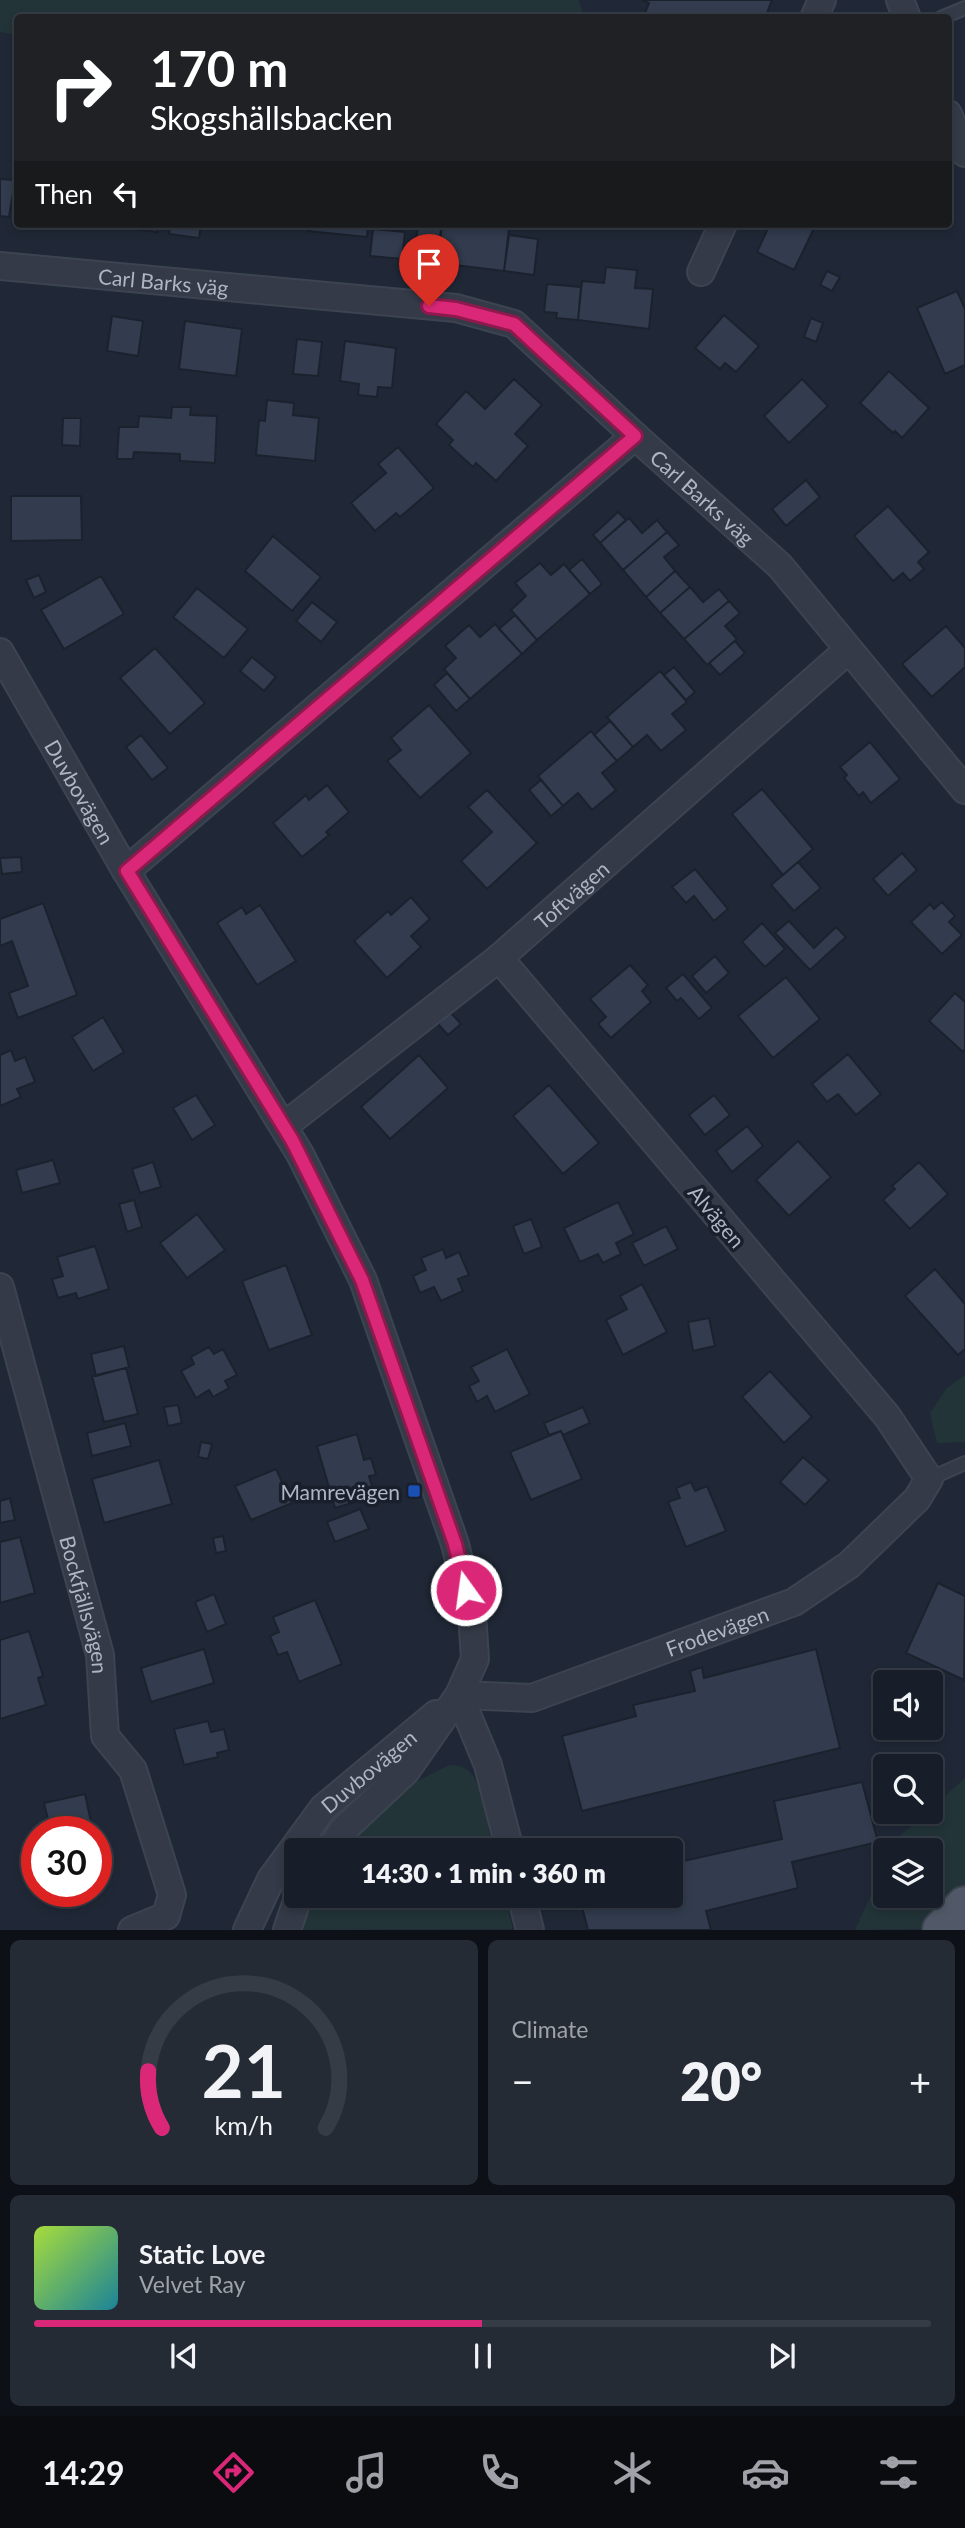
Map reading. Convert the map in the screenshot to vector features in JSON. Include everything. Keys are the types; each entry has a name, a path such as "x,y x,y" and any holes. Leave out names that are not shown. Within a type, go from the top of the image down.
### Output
{"main road":[{"path":"942,1930 965,1906"}],"street":[{"path":"952,123 965,153"},
{"path":"701,272 721,228"},
{"name":"Carl Barks väg","path":"0,266 456,309 514,324 780,566 965,790"},
{"path":"127,871 635,436"},
{"name":"Toftvägen","path":"284,1126 499,958 848,650"},
{"name":"Duvbovägen","path":"0,652 127,871 284,1126 362,1280 455,1544 472,1613 475,1659 459,1695 406,1771 338,1838"},
{"name":"Alvägen","path":"499,958 887,1416 929,1479"},
{"name":"Bockfjällsvägen","path":"0,1287 100,1655 105,1736 133,1770 172,1895 166,1916 132,1930"},
{"name":"Frodevägen","path":"459,1695 532,1698 794,1602 849,1565 917,1499 929,1479"},
{"path":"459,1695 488,1765 507,1838"},
{"name":"Duvbovägen","path":"247,1930 271,1880 323,1808 388,1751 459,1695"},
{"path":"287,1930 295,1908"},
{"path":"524,1908 530,1930"}],"lane":[{"path":"929,1479 965,1463"}],"shaded area":[{"path":"0,0 578,0 584,14 14,14 14,34 0,32"},
{"path":"965,1375 965,1442 937,1443 930,1413 947,1388"},
{"path":"449,1765 464,1768 478,1785 491,1838 353,1838 394,1793"},
{"path":"965,1778 965,1885 943,1907 943,1838 899,1838 914,1824 943,1824 943,1797"},
{"path":"873,1891 873,1908 942,1908 921,1929 855,1930"},
{"path":"308,1908 507,1908 513,1929 299,1930"}],"building":[{"path":"642,0 772,0 767,14 645,14 649,3"},
{"path":"0,179 14,180 9,217 0,216"},
{"path":"129,228 158,228 157,232"},
{"path":"170,228 200,228 199,238 169,234"},
{"path":"308,228 368,228 367,237 308,231"},
{"path":"418,228 441,228 438,263 414,260"},
{"path":"442,228 509,229 504,271 438,263"},
{"path":"768,228 814,228 794,270 757,252"},
{"path":"373,229 405,232 402,259 370,256"},
{"path":"509,235 538,239 534,275 504,271"},
{"path":"606,267 637,270 635,288 653,289 649,329 578,320 582,281 604,283"},
{"path":"827,271 840,277 832,291 820,285"},
{"path":"547,284 581,287 578,320 556,318 557,313 544,312"},
{"path":"957,291 965,309 965,365 945,374 917,308"},
{"path":"724,315 759,346 736,372 725,363 720,369 695,348"},
{"path":"112,316 143,321 138,356 107,351"},
{"path":"811,318 823,323 816,342 804,337"},
{"path":"185,321 242,329 236,376 179,369"},
{"path":"297,339 322,342 318,376 293,374"},
{"path":"345,341 396,348 392,388 378,387 377,397 358,395 359,384 340,381"},
{"path":"889,371 929,408 902,438 860,403"},
{"path":"514,379 542,405 515,434 528,446 496,481 476,463 473,467 449,445 453,440 436,424 466,391 485,409"},
{"path":"802,379 828,406 789,443 764,416"},
{"path":"267,400 294,403 293,415 319,418 315,461 256,455 259,420 265,421"},
{"path":"172,407 191,407 190,415 217,416 215,463 180,461 180,454 134,452 133,459 117,459 119,427 138,427 139,416 171,418"},
{"path":"63,418 81,418 80,446 62,445"},
{"path":"398,447 434,488 400,517 396,513 375,531 351,503 386,473 378,464"},
{"path":"806,480 820,497 786,526 772,509"},
{"path":"11,496 81,496 82,540 11,541"},
{"path":"888,506 929,552 918,562 924,569 910,581 903,573 893,581 854,536"},
{"path":"618,512 626,520 600,543 593,535"},
{"path":"629,518 642,533 657,520 667,532 623,570 600,543"},
{"path":"667,532 679,545 664,557 675,571 646,597 623,570"},
{"path":"273,536 321,577 292,611 245,571"},
{"path":"582,559 602,584 590,594 569,570"},
{"path":"540,563 551,575 564,564 590,594 537,640 511,610 526,596 515,583"},
{"path":"675,571 690,587 660,613 646,597"},
{"path":"39,575 46,592 34,598 26,580"},
{"path":"101,576 124,614 64,649 41,610"},
{"path":"690,587 703,602 719,589 729,601 684,639 660,613"},
{"path":"197,588 248,629 224,658 173,617"},
{"path":"729,601 740,613 725,626 737,639 707,665 684,639"},
{"path":"312,602 337,622 321,642 296,621"},
{"path":"515,615 537,640 522,654 499,629"},
{"path":"495,624 522,654 470,699 444,669 456,658 445,646 469,625 480,637"},
{"path":"946,626 965,648 965,667 932,697 902,664"},
{"path":"735,641 745,653 720,675 709,663"},
{"path":"155,648 205,703 170,734 120,678"},
{"path":"252,657 276,677 264,691 240,671"},
{"path":"674,667 695,692 686,700 664,675"},
{"path":"660,671 687,702 672,714 686,730 661,751 647,735 633,747 607,717"},
{"path":"447,673 470,699 456,711 434,685"},
{"path":"429,705 471,753 420,798 387,761 401,750 391,738"},
{"path":"610,721 633,747 617,761 594,735"},
{"path":"591,731 617,761 602,773 616,790 592,810 578,793 563,806 538,776"},
{"path":"141,735 168,768 152,780 126,747"},
{"path":"870,742 900,779 871,803 863,792 859,796 844,778 847,775 840,767"},
{"path":"541,780 563,806 551,816 529,790"},
{"path":"327,785 349,812 326,832 329,835 302,857 273,823 306,795 309,800"},
{"path":"762,789 813,849 783,875 732,814"},
{"path":"487,790 537,843 487,889 461,861 492,832 468,807"},
{"path":"902,853 917,870 888,896 873,879"},
{"path":"21,857 22,872 2,874 0,858"},
{"path":"798,862 821,888 794,911 771,885"},
{"path":"695,869 728,909 714,921 694,896 686,903 672,887"},
{"path":"411,897 430,919 411,936 421,947 387,978 354,941 388,911 391,915"},
{"path":"942,902 955,916 949,922 962,935 942,954 911,922 930,904 934,909"},
{"path":"43,903 77,995 18,1018 9,993 28,986 12,941 0,946 0,919"},
{"path":"260,905 296,961 257,985 217,923 242,907 246,914"},
{"path":"789,921 814,948 836,927 846,937 810,970 775,933"},
{"path":"762,923 785,949 765,967 742,942"},
{"path":"715,956 729,973 706,993 692,976"},
{"path":"630,965 648,985 642,991 651,1002 611,1038 598,1024 606,1017 590,999"},
{"path":"683,974 712,1008 699,1019 681,998 677,1001 666,988"},
{"path":"786,977 820,1019 773,1058 738,1016"},
{"path":"955,993 965,1002 963,1052 929,1021"},
{"path":"450,1012 461,1024 448,1035 438,1024"},
{"path":"103,1017 124,1052 93,1071 72,1037"},
{"path":"11,1050 15,1061 25,1057 35,1082 17,1089 21,1097 0,1106 0,1055"},
{"path":"848,1054 881,1094 856,1115 838,1094 827,1102 812,1084"},
{"path":"419,1055 448,1088 390,1139 361,1107"},
{"path":"549,1085 599,1143 563,1174 513,1116"},
{"path":"196,1095 215,1125 192,1140 173,1108"},
{"path":"714,1095 730,1115 705,1135 689,1115"},
{"path":"747,1126 763,1146 732,1172 716,1151"},
{"path":"798,1141 831,1177 789,1216 756,1180"},
{"path":"53,1160 60,1183 22,1193 16,1170"},
{"path":"153,1162 161,1187 140,1193 132,1169"},
{"path":"919,1162 948,1194 910,1229 883,1200 895,1189 892,1186"},
{"path":"134,1200 142,1227 127,1232 119,1204"},
{"path":"618,1202 634,1234 616,1243 621,1254 603,1263 598,1254 580,1262 564,1228"},
{"path":"197,1214 225,1250 187,1278 160,1243"},
{"path":"531,1219 542,1247 524,1254 513,1226"},
{"path":"666,1226 678,1249 644,1266 632,1243"},
{"path":"95,1246 109,1289 78,1299 76,1293 58,1298 52,1279 63,1276 57,1257"},
{"path":"443,1249 446,1258 459,1252 469,1275 458,1279 463,1291 441,1301 434,1287 420,1293 413,1276 426,1270 421,1258"},
{"path":"286,1265 312,1335 269,1350 242,1281"},
{"path":"935,1269 965,1304 965,1349 958,1355 905,1296"},
{"path":"642,1284 667,1332 623,1355 606,1320 627,1309 620,1296"},
{"path":"709,1318 715,1346 693,1351 688,1322"},
{"path":"124,1346 129,1367 96,1376 91,1354"},
{"path":"209,1347 214,1354 223,1349 237,1375 225,1381 229,1388 213,1397 209,1390 196,1398 181,1371 194,1364 191,1357"},
{"path":"507,1349 530,1394 495,1412 487,1396 477,1402 469,1386 479,1381 471,1367"},
{"path":"126,1368 138,1414 104,1422 92,1376"},
{"path":"770,1371 812,1417 784,1443 742,1397"},
{"path":"178,1405 182,1423 168,1426 164,1407"},
{"path":"583,1407 590,1423 563,1435 561,1431 549,1435 544,1423"},
{"path":"125,1423 131,1446 92,1456 87,1433"},
{"path":"561,1431 582,1479 531,1500 510,1452"},
{"path":"357,1434 364,1460 371,1458 376,1475 369,1476 375,1496 335,1508 317,1446"},
{"path":"201,1442 212,1444 208,1459 198,1457"},
{"path":"803,1457 829,1480 805,1505 780,1482"},
{"path":"159,1460 172,1504 104,1523 92,1479"},
{"path":"276,1469 292,1503 251,1520 235,1486"},
{"path":"691,1482 695,1491 707,1486 726,1531 686,1547 668,1502 680,1498 676,1488"},
{"path":"10,1498 15,1520 0,1523 0,1501"},
{"path":"360,1509 369,1529 335,1542 327,1522"},
{"path":"223,1536 226,1551 216,1553 213,1538"},
{"path":"20,1537 35,1593 0,1603 0,1542"},
{"path":"938,1583 965,1596 964,1680 906,1653"},
{"path":"214,1594 226,1624 207,1632 195,1602"},
{"path":"315,1600 342,1664 299,1682 287,1652 278,1655 270,1636 279,1632 273,1617"},
{"path":"29,1631 43,1676 38,1678 46,1705 0,1719 0,1640"},
{"path":"204,1649 214,1683 151,1702 141,1668"},
{"path":"816,1649 840,1748 582,1811 562,1736 636,1716 633,1705 695,1691 690,1671 702,1667 704,1678"},
{"path":"208,1721 211,1732 224,1729 229,1750 217,1753 218,1757 184,1765 174,1729"},
{"path":"862,1782 877,1838 873,1838 873,1843 792,1862 798,1888 706,1911 711,1930 588,1930 582,1908 683,1908 683,1861 782,1839 774,1801"},
{"path":"85,1794 90,1816 47,1816 44,1803"}],"place":[{"name":"Mamrevägen","path":"414,1491"}],"route":[{"path":"429,306 456,309 514,324 635,436 127,871 292,1140 362,1280 455,1544 466,1590"}]}
